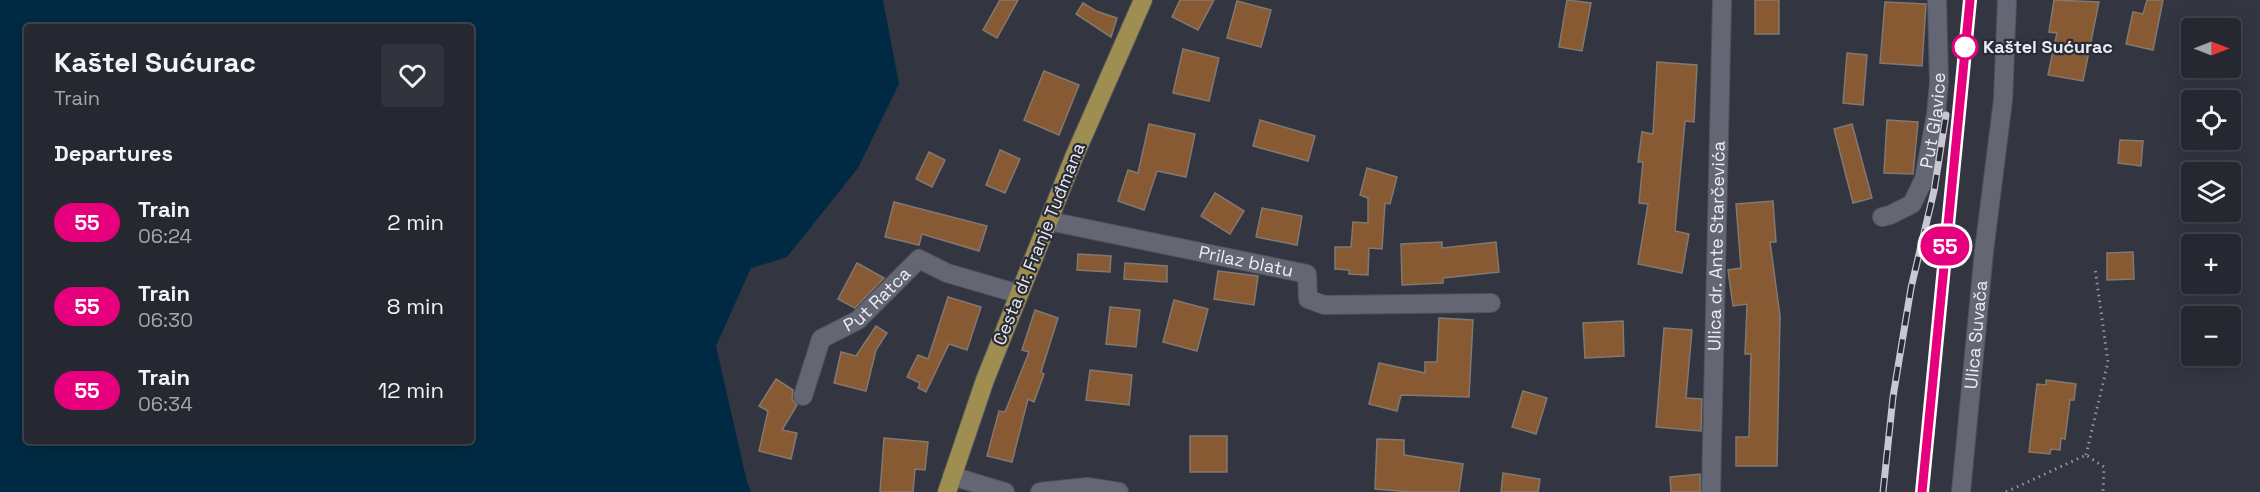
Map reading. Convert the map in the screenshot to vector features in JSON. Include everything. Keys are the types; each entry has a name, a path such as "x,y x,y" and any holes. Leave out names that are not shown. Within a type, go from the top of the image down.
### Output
{"main road":[{"name":"Cesta dr. Franje Tuđmana","path":"950,484 985,380 1019,294 1074,157 1143,0"}],"street":[{"name":"Ulica dr. Ante Starčevića","path":"1710,492 1722,0"},
{"name":"Put Glavice","path":"1882,217 1912,204 1924,179 1936,116 1939,82 1937,0"},
{"name":"Ulica Suvača","path":"1961,492 1984,251 2003,100 2007,0"},
{"name":"Prilaz blatu","path":"1049,221 1307,274 1308,299 1324,305 1491,303"},
{"name":"Put Ratca","path":"803,396 822,339 858,320 919,259 946,273 1019,294"},
{"path":"950,484 1005,492"},
{"path":"1040,492 1087,487 1119,492"}],"path":[{"path":"2086,455 2108,362 2095,268"},
{"path":"2006,492 2086,455"},
{"path":"2086,455 2104,467 2103,492"}],"water":[{"path":"0,0 883,0 899,84 858,168 787,257 751,268 716,346 751,492 0,492"}],"building":[{"path":"1000,0 1018,0 997,38 983,30"},
{"path":"1180,0 1214,0 1198,30 1172,17"},
{"path":"1567,0 1591,3 1582,51 1559,47"},
{"path":"1755,0 1779,0 1779,34 1755,34"},
{"path":"2054,0 2099,2 2083,81 2048,75 2057,33 2049,32"},
{"path":"2147,0 2163,0 2153,50 2126,44 2133,12 2143,14"},
{"path":"1237,1 1271,10 1261,47 1227,38"},
{"path":"1885,2 1926,4 1922,66 1880,63"},
{"path":"1083,3 1096,11 1117,18 1111,37 1076,14"},
{"path":"1183,49 1219,58 1209,101 1173,93"},
{"path":"1847,53 1867,55 1863,105 1843,103"},
{"path":"1657,62 1697,65 1694,122 1685,121 1675,231 1689,234 1682,273 1638,264 1648,204 1639,203 1643,162 1638,162 1642,132 1653,134"},
{"path":"1044,71 1079,85 1059,135 1024,120"},
{"path":"1260,120 1315,136 1308,161 1253,146"},
{"path":"1887,120 1918,122 1913,174 1884,173"},
{"path":"1149,124 1195,134 1186,177 1157,171 1144,210 1118,201 1128,170 1138,173"},
{"path":"1852,124 1872,198 1853,203 1834,129"},
{"path":"2120,140 2143,141 2141,166 2118,163"},
{"path":"1000,150 1020,159 1005,193 986,185"},
{"path":"929,152 945,160 932,187 916,179"},
{"path":"1367,168 1397,177 1390,204 1385,203 1382,249 1369,248 1368,275 1349,274 1349,270 1335,269 1335,247 1351,247 1353,222 1368,223 1368,198 1360,195"},
{"path":"1215,193 1244,211 1230,234 1201,216"},
{"path":"1773,201 1776,242 1770,242 1780,316 1777,466 1736,466 1736,437 1749,437 1751,354 1745,354 1747,304 1733,306 1728,270 1741,268 1736,204"},
{"path":"894,202 987,226 979,251 922,234 919,245 885,237"},
{"path":"1262,208 1302,216 1297,245 1256,237"},
{"path":"1442,242 1442,248 1496,242 1499,272 1443,278 1443,283 1402,285 1401,244"},
{"path":"2133,252 2134,279 2107,280 2107,253"},
{"path":"1078,254 1111,256 1110,272 1077,270"},
{"path":"857,263 884,278 855,308 838,299"},
{"path":"1125,263 1167,266 1167,282 1124,279"},
{"path":"1218,271 1258,276 1254,305 1214,299"},
{"path":"948,297 981,307 967,350 949,344 926,392 918,388 920,383 907,377 918,355 928,359"},
{"path":"1174,300 1208,309 1197,351 1163,342"},
{"path":"1110,307 1140,310 1136,347 1106,344"},
{"path":"1035,310 1058,318 1041,372 1044,374 1034,402 1028,399 1012,462 987,456 999,411 1005,412 1029,352 1022,350"},
{"path":"1439,318 1473,320 1469,397 1401,395 1397,411 1369,404 1379,363 1425,373 1425,362 1437,362"},
{"path":"1623,321 1624,356 1585,358 1583,323"},
{"path":"876,326 887,333 876,350 866,391 834,383 841,352 856,356"},
{"path":"1664,328 1692,330 1686,398 1702,399 1701,431 1656,427"},
{"path":"1090,370 1132,375 1129,405 1086,400"},
{"path":"776,379 793,390 792,399 797,405 782,430 797,433 791,459 759,451 768,411 759,406"},
{"path":"2046,380 2076,384 2074,400 2070,400 2065,439 2061,438 2060,450 2051,449 2050,454 2029,452 2037,384 2046,385"},
{"path":"1523,391 1547,398 1536,434 1512,427"},
{"path":"1190,436 1227,436 1227,472 1190,472"},
{"path":"884,438 928,442 925,470 915,469 913,492 880,492"},
{"path":"1377,439 1404,440 1404,455 1463,464 1459,492 1375,489"},
{"path":"1503,473 1540,479 1538,492 1501,492"},
{"path":"1700,474 1700,492 1671,492 1670,477"}],"railway":[{"path":"1922,492 1970,0"},
{"path":"1883,492 1893,397 1911,288 1934,191 1946,115"}],"train":[{"name":"55","path":"1922,492 1970,0"}],"place":[{"name":"Kaštel Sućurac","path":"1965,47"}]}
